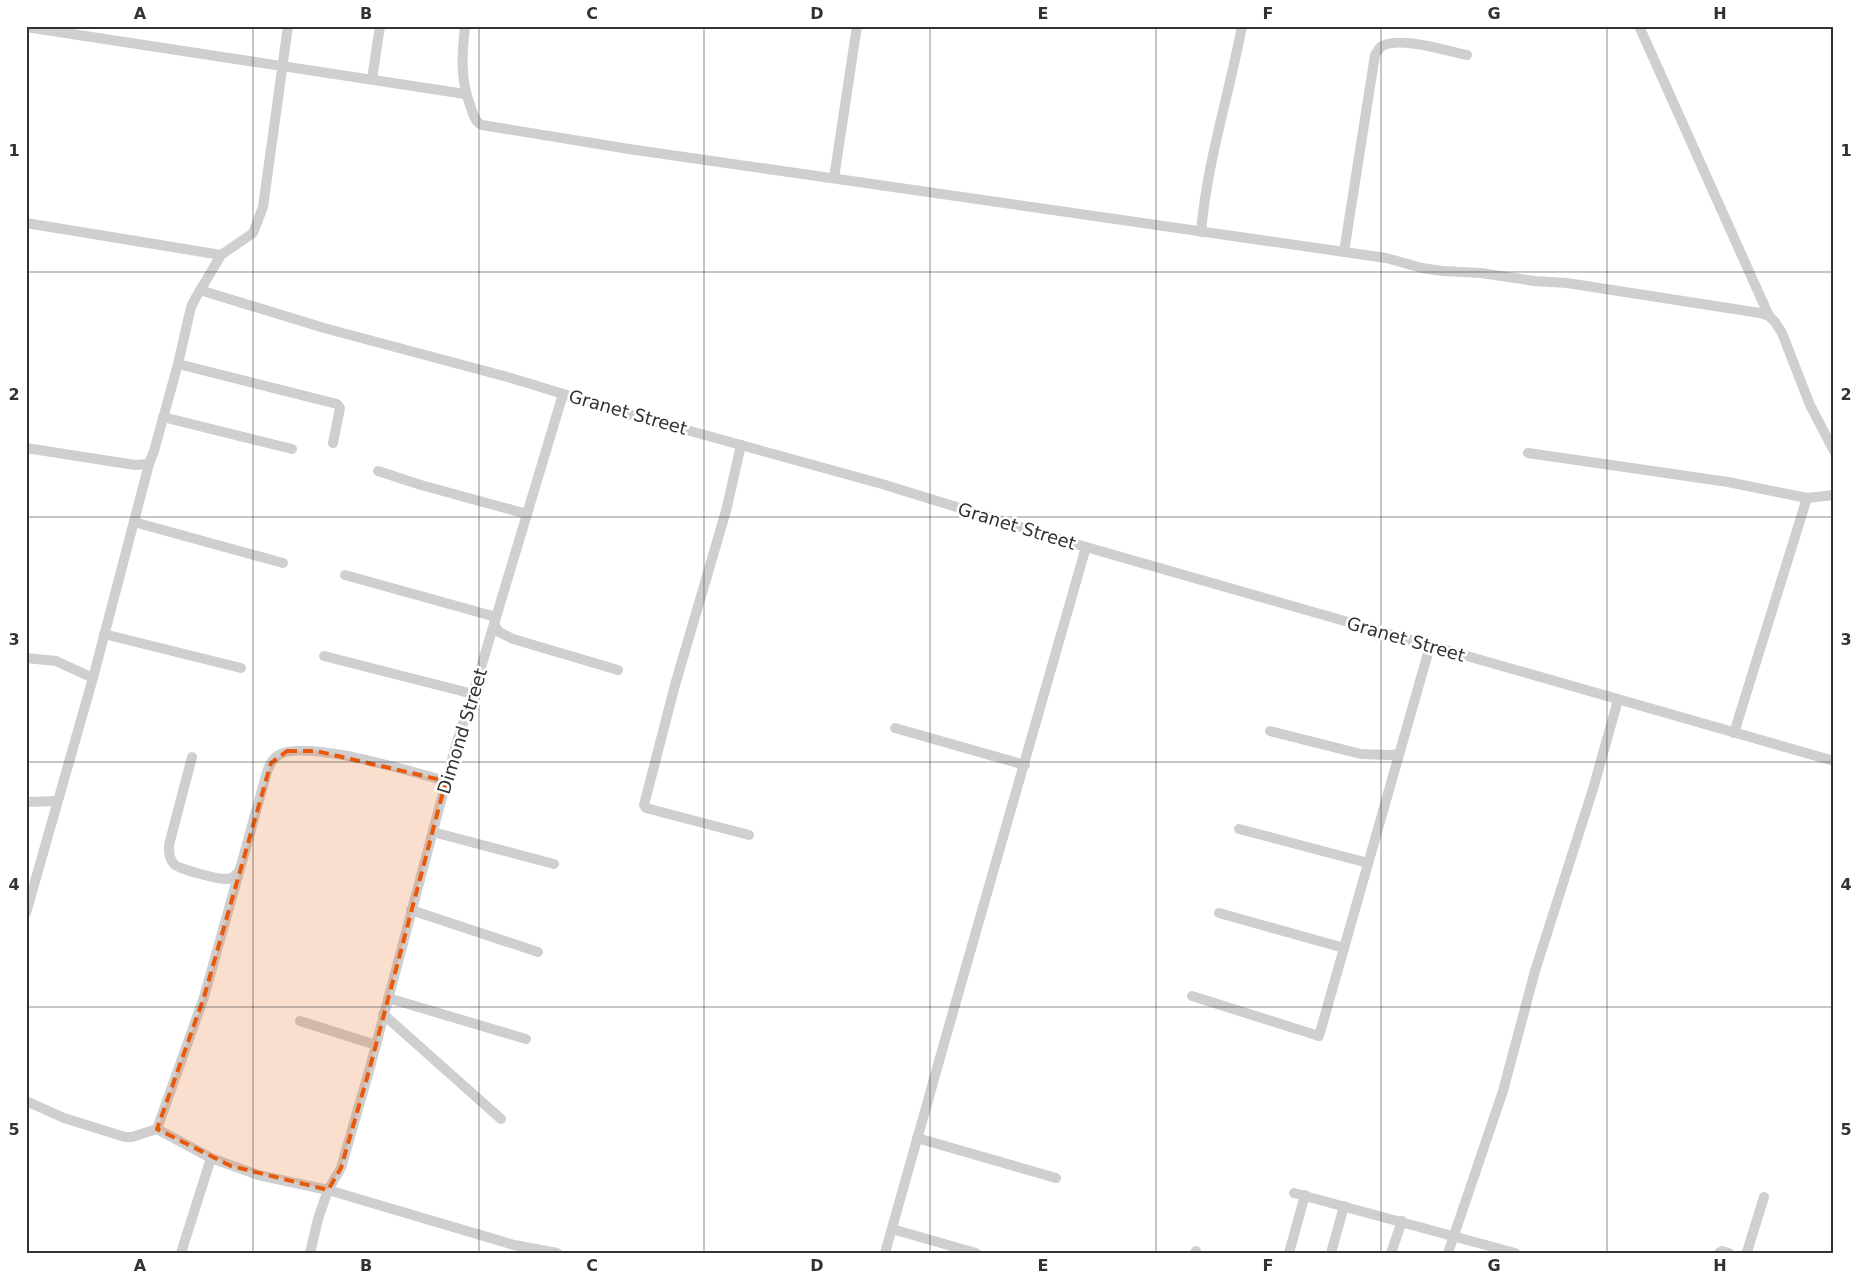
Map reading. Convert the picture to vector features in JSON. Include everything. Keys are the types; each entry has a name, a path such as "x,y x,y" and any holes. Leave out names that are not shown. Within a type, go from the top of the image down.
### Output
{"street":[{"path":"98,38 100,26"},
{"path":"26,913 93,678 149,464 178,364 191,307 221,255 253,233 263,206 288,26"},
{"path":"372,79 380,26"},
{"path":"465,26 462,74 466,94 475,120 482,125 629,149 1393,259 1429,269 1567,283 1760,313 1769,316"},
{"path":"834,178 857,26"},
{"path":"1201,232 1206,188 1236,62 1242,26"},
{"path":"1639,26 1769,316 1782,333 1810,405 1834,450"},
{"path":"26,27 466,94"},
{"path":"1344,252 1375,55 1379,49 1388,44 1411,44 1468,55"},
{"path":"26,223 221,255"},
{"name":"Granet Street","path":"200,290 324,328 511,378 882,484 1086,547 1734,734 1834,761"},
{"path":"178,364 337,404 340,408 333,443"},
{"name":"Dimond Street","path":"328,1190 341,1168 369,1072 457,741 473,694 563,394"},
{"path":"163,417 292,450"},
{"path":"741,444 726,512 676,685 644,805 646,808 749,835"},
{"path":"26,448 135,465 149,464"},
{"path":"1528,453 1728,482 1806,498 1834,495"},
{"path":"378,471 421,485 527,514"},
{"path":"1734,734 1806,498"},
{"path":"134,522 283,563"},
{"path":"886,1253 917,1138 1086,547"},
{"path":"345,574 495,621 500,632 513,639 618,670"},
{"path":"104,634 241,668"},
{"path":"1192,996 1319,1036 1430,646"},
{"path":"324,656 473,694"},
{"path":"26,658 56,661 93,678"},
{"path":"1448,1253 1503,1091 1535,971 1593,789 1618,700"},
{"path":"895,728 1025,765"},
{"path":"1270,731 1361,754 1399,754"},
{"path":"157,1129 204,997 267,772 277,755 299,750 316,750 353,757 446,781"},
{"path":"192,757 169,845 169,858 176,866 220,878 229,879 236,876 240,869"},
{"path":"26,802 57,801"},
{"path":"1239,829 1368,863"},
{"path":"433,832 554,864"},
{"path":"411,910 538,952"},
{"path":"1220,913 1344,948"},
{"path":"388,998 526,1039"},
{"path":"383,1014 501,1119"},
{"path":"300,1021 376,1045"},
{"path":"26,1101 64,1118 125,1137 132,1137 157,1129 210,1158 272,1179 328,1190 508,1244 557,1253"},
{"path":"917,1138 1056,1178"},
{"path":"181,1253 210,1158"},
{"path":"310,1253 318,1219 328,1190"},
{"path":"1294,1193 1515,1253"},
{"path":"1289,1253 1305,1196"},
{"path":"1746,1253 1748,1252 1764,1197"},
{"path":"1331,1253 1344,1206"},
{"path":"1391,1253 1402,1221"},
{"path":"892,1229 976,1253"},
{"path":"1719,1253 1722,1251 1730,1253"}],"highlighted area":[{"path":"287,751 316,751 446,781 369,1071 341,1168 328,1190 231,1166 157,1129 204,997 271,763"}]}
